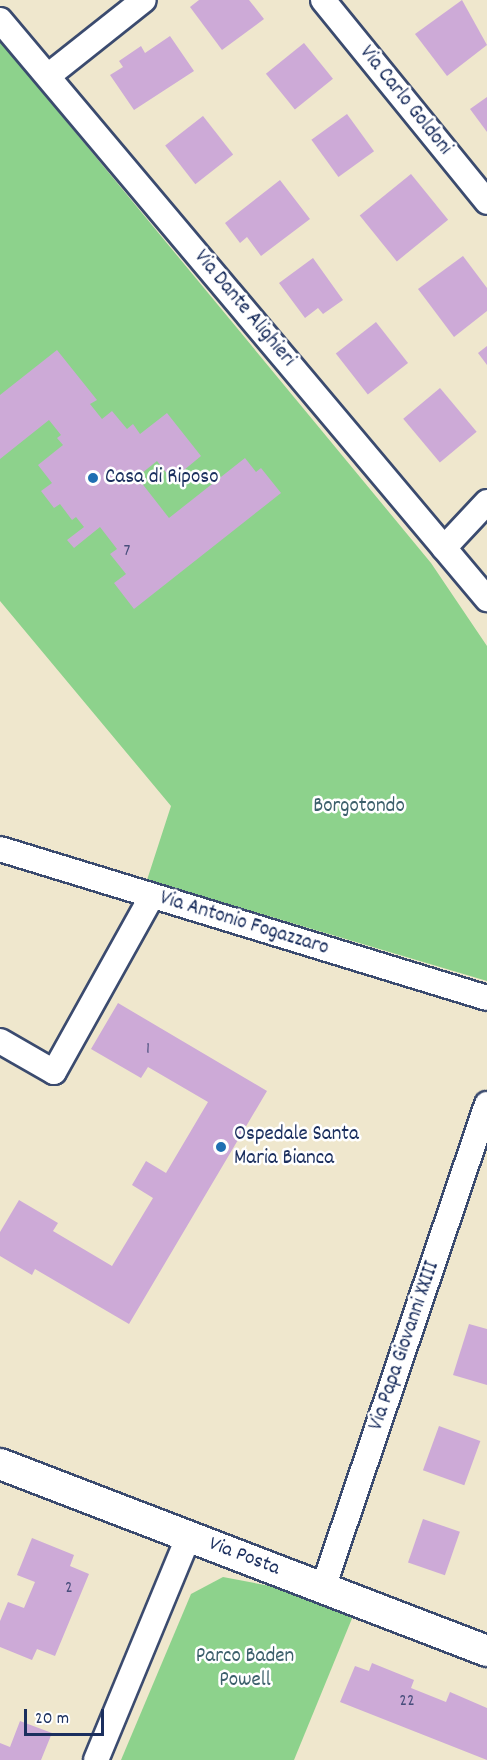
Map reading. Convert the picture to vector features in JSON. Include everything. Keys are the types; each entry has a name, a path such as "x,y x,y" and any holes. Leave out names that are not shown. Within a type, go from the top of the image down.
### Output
{"street":[{"path":"48,76 144,0"},
{"name":"Via Carlo Goldoni","path":"324,0 487,202"},
{"name":"Via Dante Alighieri","path":"0,20 487,599"},
{"path":"444,548 487,502"},
{"name":"Via Antonio Fogazzaro","path":"0,849 487,999"},
{"path":"0,1041 54,1072 152,896"},
{"name":"Via Papa Giovanni XXIII","path":"323,1588 487,1104"},
{"name":"Via Posta","path":"0,1464 487,1651"},
{"path":"96,1760 189,1536"}],"green space":[{"name":"Borgotondo","path":"0,41 431,563 487,646 487,981 147,880 171,806 0,601"},
{"name":"Parco Baden Powell","path":"223,1577 291,1590 353,1616 294,1760 121,1760 191,1594"}],"building":[{"path":"199,0 249,0 264,19 222,50 190,7"},
{"path":"462,0 487,45 447,76 415,34"},
{"path":"170,36 194,71 134,110 110,75 123,67 119,61 141,46 145,53"},
{"path":"304,43 333,79 295,110 266,74"},
{"path":"487,97 487,132 470,109"},
{"path":"347,114 374,151 338,177 311,140"},
{"path":"203,116 233,155 195,184 165,146"},
{"path":"411,174 448,220 397,261 360,216"},
{"path":"280,180 310,219 261,256 247,237 240,243 225,223"},
{"path":"463,256 487,288 487,311 454,337 418,289"},
{"path":"313,258 343,300 323,314 318,308 305,318 279,283"},
{"path":"376,322 408,363 368,394 336,353"},
{"path":"487,346 487,365 478,353"},
{"name":"Casa di Riposo","path":"57,350 97,400 90,404 102,419 112,411 127,429 133,424 140,434 167,413 201,456 172,480 157,461 137,477 169,518 245,458 256,472 261,468 281,493 134,609 114,583 126,574 110,554 117,549 100,527 74,548 67,540 84,527 76,517 72,520 60,504 54,508 41,491 52,483 38,465 63,445 57,438 61,435 49,420 0,459 0,395"},
{"path":"440,388 477,432 440,463 403,419"},
{"path":"118,1003 267,1091 129,1324 35,1269 32,1275 0,1256 0,1232 19,1200 58,1223 53,1231 112,1266 153,1198 132,1185 146,1161 166,1173 208,1102 148,1067 141,1078 91,1049"},
{"path":"469,1324 487,1329 487,1385 453,1375"},
{"path":"439,1426 480,1441 464,1485 423,1470"},
{"path":"423,1519 460,1532 445,1575 408,1562"},
{"path":"32,1538 74,1555 70,1566 89,1574 55,1656 37,1649 32,1660 0,1647 0,1621 8,1602 24,1608 35,1582 17,1575"},
{"path":"372,1663 414,1680 411,1688 446,1702 450,1692 487,1708 487,1760 340,1702 355,1666 369,1671"},
{"path":"20,1721 52,1733 41,1760 0,1760 0,1743 10,1747"}],"place":[{"name":"Casa di Riposo","path":"93,478"},
{"name":"Ospedale Santa Maria Bianca","path":"221,1147"}]}
